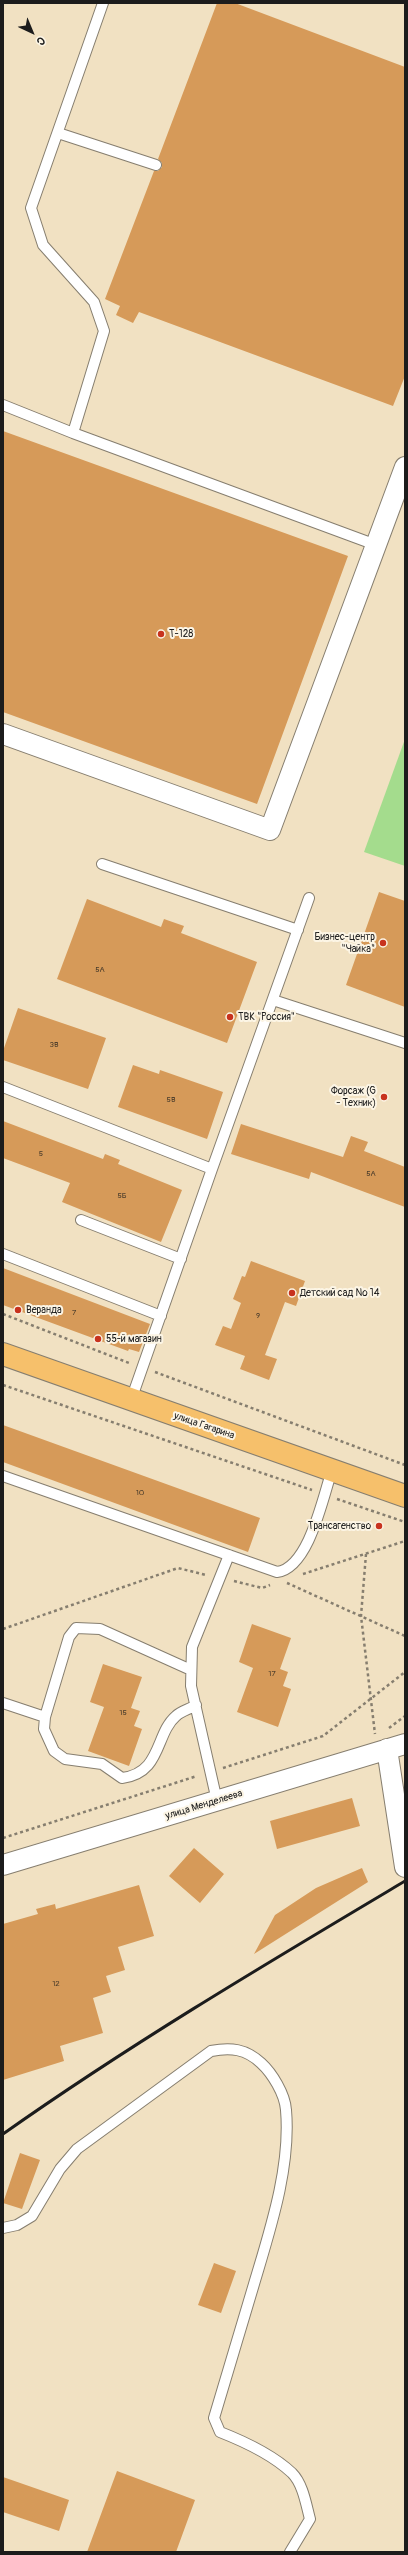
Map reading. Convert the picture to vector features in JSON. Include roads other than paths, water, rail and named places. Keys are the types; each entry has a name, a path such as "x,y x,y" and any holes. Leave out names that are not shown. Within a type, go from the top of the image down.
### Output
{"main road":[{"name":"улица Гагарина","path":"3,1354 405,1496"}],"street":[{"path":"3,734 270,830 405,467"},
{"path":"391,1742 405,1867"},
{"name":"улица Менделеева","path":"3,1865 217,1801 391,1742"}],"lane":[{"path":"73,433 104,330 94,302 42,245 31,208 103,3"},
{"path":"58,133 156,165"},
{"path":"3,405 73,433 376,545"},
{"path":"102,864 298,930"},
{"path":"131,1400 309,898"},
{"path":"273,1000 405,1043"},
{"path":"3,1087 212,1169"},
{"path":"81,1220 181,1259"},
{"path":"3,1254 161,1316"},
{"path":"3,1476 277,1572 286,1571 294,1565 306,1547 332,1470"},
{"path":"217,1801 191,1686 192,1647 229,1555"},
{"path":"191,1670 100,1629 76,1628 69,1637 45,1717 44,1729 54,1752 65,1759 102,1764 122,1778 130,1777 146,1767 156,1754 176,1716 196,1706"},
{"path":"3,1703 45,1717"},
{"path":"3,2228 17,2225 32,2216 60,2169 77,2149 211,2051 227,2048 250,2053 265,2067 277,2085 286,2108 287,2142 273,2223 214,2418 220,2432 243,2441 293,2474 303,2492 310,2518 290,2552"}],"railway":[{"path":"3,2134 101,2067 151,2035 405,1881"}],"place":[{"name":"Т-128","path":"161,634"},
{"name":"Бизнес-центр \"Чайка\"","path":"383,943"},
{"name":"ТВК \"Россия\"","path":"230,1017"},
{"name":"Форсаж (G - Техник)","path":"384,1097"},
{"name":"Детский сад № 14","path":"292,1293"},
{"name":"Веранда","path":"18,1310"},
{"name":"55-й магазин","path":"98,1339"},
{"name":"Трансагенство","path":"379,1526"}]}
